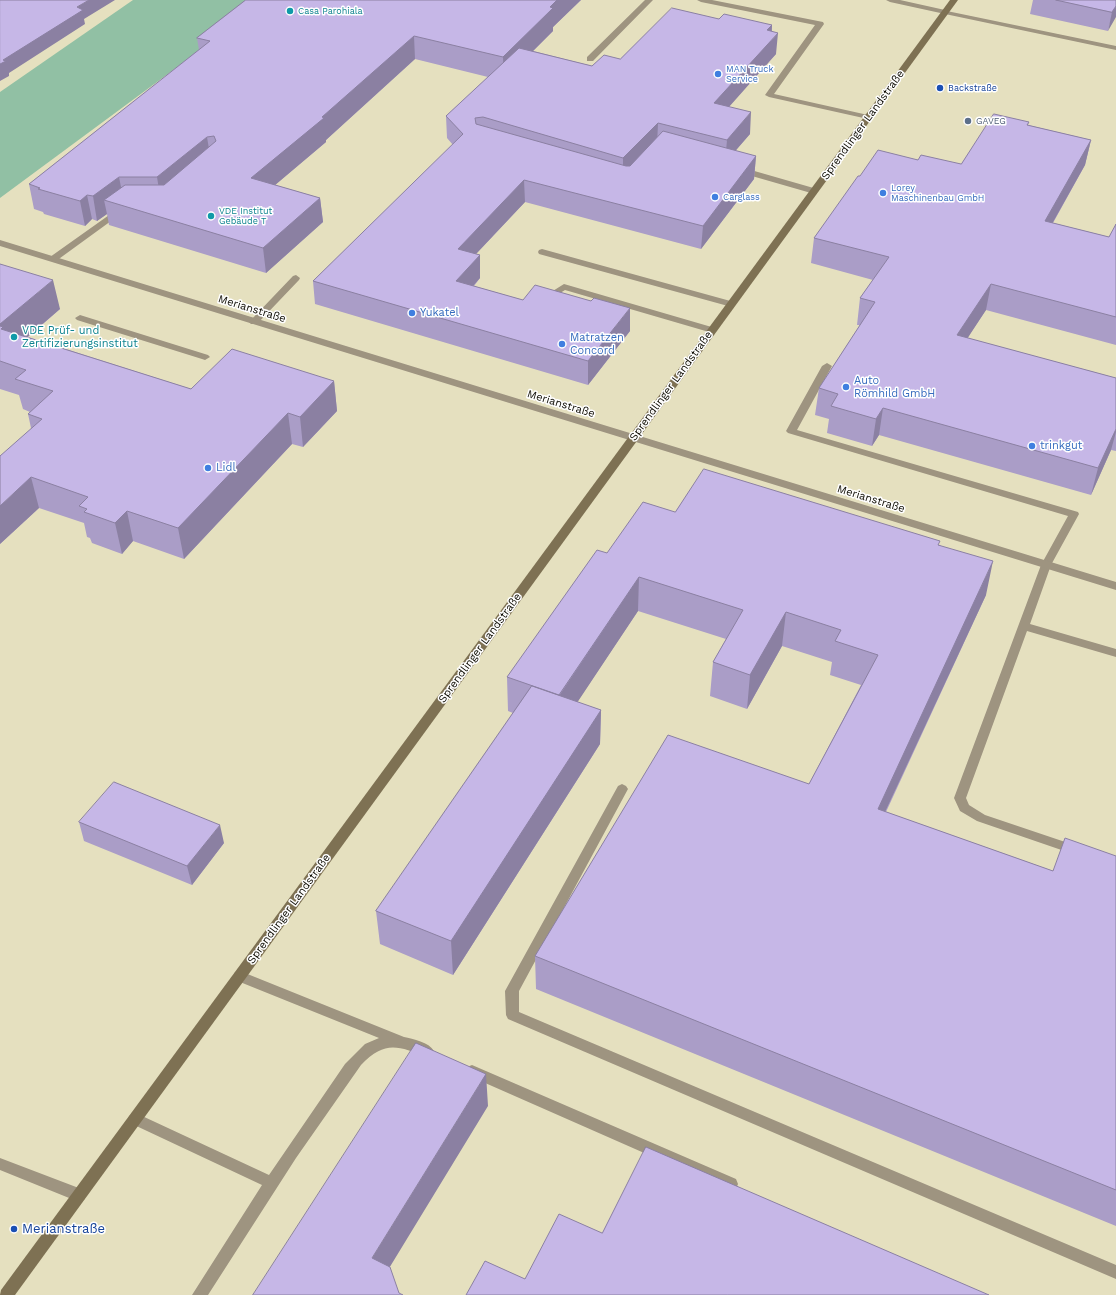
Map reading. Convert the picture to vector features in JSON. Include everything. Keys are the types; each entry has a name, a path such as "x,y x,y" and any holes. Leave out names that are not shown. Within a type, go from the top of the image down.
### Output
{"main road":[{"name":"Sprendlinger Landstraße","path":"6,1295 954,0"}],"street":[{"path":"590,59 649,0"},
{"path":"701,0 820,24 769,95 868,117"},
{"path":"890,0 1116,48"},
{"path":"734,168 814,191"},
{"path":"53,259 127,205"},
{"name":"Merianstraße","path":"0,243 633,439 1116,586"},
{"path":"542,252 731,304"},
{"path":"254,322 296,278"},
{"path":"544,299 564,287 712,330"},
{"path":"80,318 205,357"},
{"path":"827,366 791,431 1074,514 1046,565 1022,626 960,798 964,808 981,818 1086,853"},
{"path":"1022,626 1116,653"},
{"path":"622,789 512,991 513,1015 1116,1272"},
{"path":"240,976 440,1057"},
{"path":"199,1295 309,1126 358,1057 371,1047 384,1043 401,1041"},
{"path":"462,1066 745,1190"},
{"path":"135,1120 272,1183"},
{"path":"0,1164 80,1195"}],"green space":[{"path":"133,0 268,0 0,198 0,92"}],"building":[{"path":"0,0 89,0 77,7 83,10 3,60 6,61 0,64"},
{"path":"246,0 557,0 550,7 553,8 503,57 414,36 322,117 324,118 251,178 320,198 263,248 104,200 125,185 164,185 216,141 214,136 207,137 157,177 119,177 93,196 87,195 80,201 38,189 40,188 29,184 210,41 197,38"},
{"path":"1056,0 1116,0 1116,6 1112,12"},
{"path":"672,8 719,19 724,14 772,25 767,30 778,33 714,103 751,112 727,140 658,123 623,158 483,117 475,118 476,124 626,166 630,166 663,131 756,156 703,226 524,180 458,249 480,255 456,281 523,300 535,285 591,301 594,298 630,308 588,361 313,281 463,134 446,116 519,48 592,66 604,55 620,59"},
{"path":"994,114 1029,122 1027,125 1091,140 1045,221 1109,237 1116,224 1116,317 991,284 957,335 1116,378 1116,429 1098,468 883,408 876,419 831,406 838,394 819,388 875,302 860,298 889,257 814,238 878,150 918,160 921,155 961,164"},
{"path":"0,264 53,280 0,324"},
{"path":"0,326 3,327 1,329 191,389 232,349 334,381 300,417 288,413 178,528 127,511 115,523 84,512 87,509 79,506 88,497 31,477 0,506 0,456 42,419 28,414 53,391 15,379 26,370 0,361"},
{"path":"704,469 940,541 938,545 993,561 878,809 1053,871 1065,838 1116,856 1116,1190 535,956 668,735 809,784 878,655 835,641 841,630 786,612 750,675 713,662 743,610 639,577 559,695 507,677 597,550 607,553 643,502 675,512"},
{"path":"532,686 601,710 451,941 376,911"},
{"path":"114,782 220,825 187,866 79,822"},
{"path":"416,1043 486,1074 372,1258 390,1267 399,1293 403,1295 253,1295"},
{"path":"646,1147 989,1295 466,1295 485,1261 525,1279 559,1214 602,1233"}],"place":[{"name":"Casa Parohiala","path":"290,11"},
{"name":"MAN Truck Service","path":"718,74"},
{"name":"Backstraße","path":"940,88"},
{"name":"GAVEG","path":"968,121"},
{"name":"Lorey Maschinenbau GmbH","path":"883,193"},
{"name":"Carglass","path":"715,197"},
{"name":"VDE Institut Gebäude T","path":"211,216"},
{"name":"Yukatel","path":"412,313"},
{"name":"VDE Prüf- und Zertifizierungsinstitut","path":"14,337"},
{"name":"Matratzen Concord","path":"562,344"},
{"name":"Auto Römhild GmbH","path":"846,387"},
{"name":"trinkgut","path":"1032,446"},
{"name":"Lidl","path":"208,468"},
{"name":"Merianstraße","path":"14,1229"}]}
